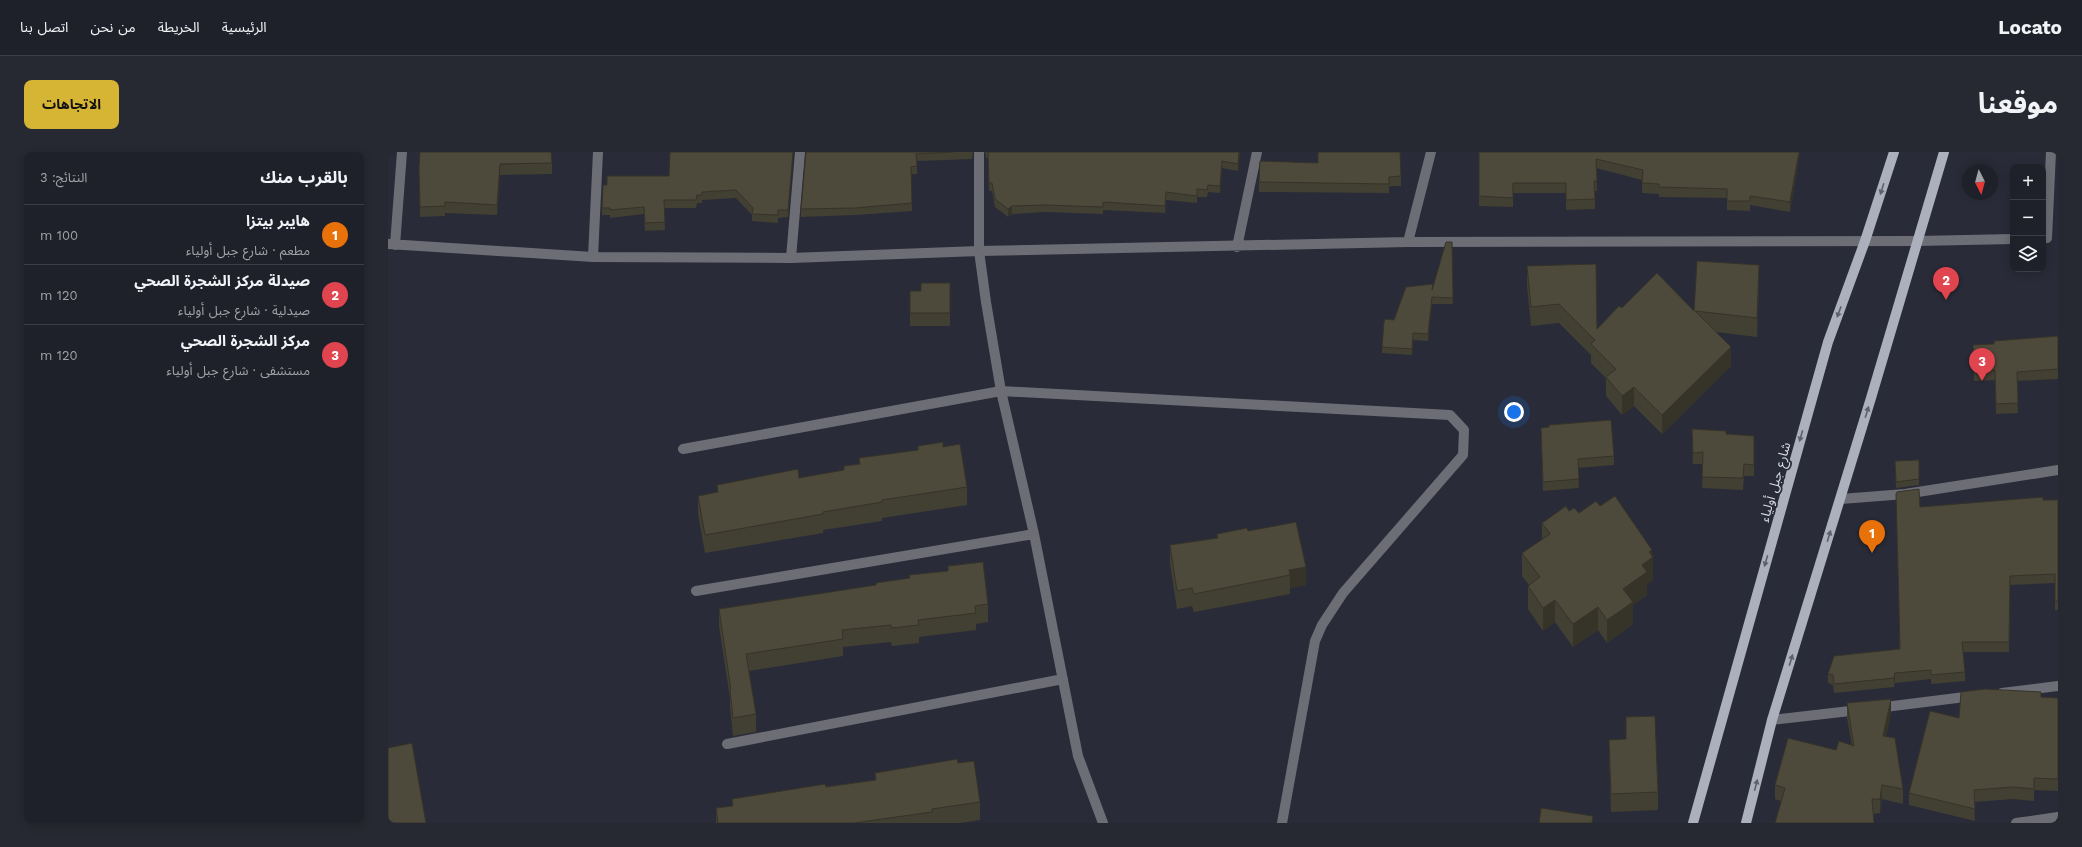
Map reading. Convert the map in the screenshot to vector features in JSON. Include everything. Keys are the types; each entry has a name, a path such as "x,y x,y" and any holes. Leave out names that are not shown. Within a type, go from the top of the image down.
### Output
{"main road":[{"name":"شارع جبل أولياء","path":"1693,823 1828,342 1865,241 1894,152"},
{"path":"1746,823 1772,720 1841,499 1944,152"}],"street":[{"path":"402,152 391,244 592,257 791,258 979,251 1237,247 1408,242 1918,242 2010,239"},
{"path":"592,257 598,152"},
{"path":"791,258 800,152"},
{"path":"979,152 979,251 1001,391 1034,534 1078,756 1103,823"},
{"path":"1237,247 1257,152"},
{"path":"1408,242 1431,152"},
{"path":"2045,236 2051,152"},
{"path":"2046,238 2058,237"},
{"path":"683,449 1001,391 1450,414 1464,430 1463,455 1343,593 1322,625 1315,641 1282,823"},
{"path":"1841,499 1905,494 2058,470"},
{"path":"696,591 1034,534"},
{"path":"727,744 1063,679"},
{"path":"1772,720 2058,686"},
{"path":"2016,823 2058,818"}],"building":[{"path":"420,152 551,152 552,163 500,164 497,205 445,202 445,206 420,207"},
{"path":"670,152 793,152 788,210 778,210 778,215 752,214 753,208 736,190 702,192 702,195 697,195 696,200 664,200 665,222 645,223 644,207 610,210 610,208 602,208 603,185 607,185 607,176 669,176"},
{"path":"806,152 953,152 916,154 917,166 911,167 912,203 855,208 801,209"},
{"path":"988,152 1239,152 1238,164 1222,161 1220,186 1208,185 1207,190 1197,189 1197,196 1166,192 1165,206 1103,202 1103,207 1046,205 1012,206 1008,209 995,199 992,183 989,183"},
{"path":"1318,152 1400,152 1401,176 1389,177 1389,184 1259,182 1260,161 1318,163"},
{"path":"1479,152 1799,152 1790,202 1750,196 1750,201 1727,201 1727,189 1659,187 1659,184 1642,183 1643,170 1596,159 1597,181 1594,181 1595,199 1566,200 1566,183 1513,183 1513,198 1479,196"},
{"path":"1446,242 1452,242 1453,298 1432,297 1428,334 1413,333 1412,349 1382,347 1385,319 1394,320 1406,287 1433,284 1432,290"},
{"path":"1697,261 1759,265 1757,318 1695,311 1731,347 1662,415 1634,387 1622,396 1606,377 1616,369 1591,344 1595,340 1559,304 1531,307 1527,266 1596,264 1597,329 1619,306 1622,308 1657,273 1694,311"},
{"path":"921,283 950,283 950,313 910,313 910,291 921,291"},
{"path":"2058,336 2058,369 2017,372 2018,403 1996,404 1995,370 1974,371 1973,345 1994,344 1994,341"},
{"path":"1611,420 1614,456 1578,459 1579,479 1543,482 1541,428 1549,427 1549,425"},
{"path":"1692,429 1726,431 1726,434 1754,436 1754,465 1744,464 1743,478 1702,477 1703,452 1693,453"},
{"path":"943,442 943,447 960,444 967,487 882,500 882,502 823,512 823,514 705,535 698,496 718,492 717,485 798,469 799,478 844,470 844,466 860,464 859,458 918,450 918,446"},
{"path":"1919,460 1919,479 1896,482 1895,461"},
{"path":"1919,489 1920,507 2043,497 2043,500 2058,500 2058,601 2055,601 2055,574 2010,576 2009,642 1962,642 1965,672 1931,675 1931,670 1895,673 1894,678 1834,684 1833,675 1828,674 1834,656 1900,649 1896,494 1897,492"},
{"path":"1615,496 1652,550 1649,552 1653,557 1642,565 1647,572 1623,589 1633,602 1607,620 1598,607 1573,624 1555,600 1543,608 1528,586 1540,577 1522,553 1550,534 1542,523 1566,506 1569,511 1574,508 1579,513 1596,501 1600,506"},
{"path":"1296,522 1306,567 1289,570 1290,575 1194,594 1192,588 1177,591 1170,545 1218,538 1217,534 1247,528 1248,531"},
{"path":"983,562 988,604 975,606 976,613 918,620 919,625 892,628 891,625 842,630 843,639 746,654 756,714 733,718 731,690 719,609 876,585 876,583 910,578 909,575 948,571 948,566"},
{"path":"1985,689 2041,692 2041,697 2058,698 2058,779 2034,778 2034,789 2013,787 1974,790 1975,809 1909,793 1930,711 1959,718 1961,692"},
{"path":"1891,699 1883,736 1895,738 1903,789 1882,785 1880,799 1872,799 1874,823 1775,823 1785,788 1775,785 1788,738 1836,750 1839,741 1854,746 1847,703"},
{"path":"1655,716 1658,792 1611,794 1609,740 1626,739 1626,717"},
{"path":"412,743 426,823 388,823 388,748"},
{"path":"957,759 958,763 974,761 980,802 932,809 932,812 854,823 718,823 716,808 733,806 732,799 825,784 826,787 876,780 875,773"},
{"path":"1541,808 1593,816 1592,823 1539,823"}],"place":[{"name":"صيدلة مركز الشجرة الصحي","path":"1946,300"},
{"name":"مركز الشجرة الصحي","path":"1982,381"},
{"name":"هايبر بيتزا","path":"1872,553"}]}
